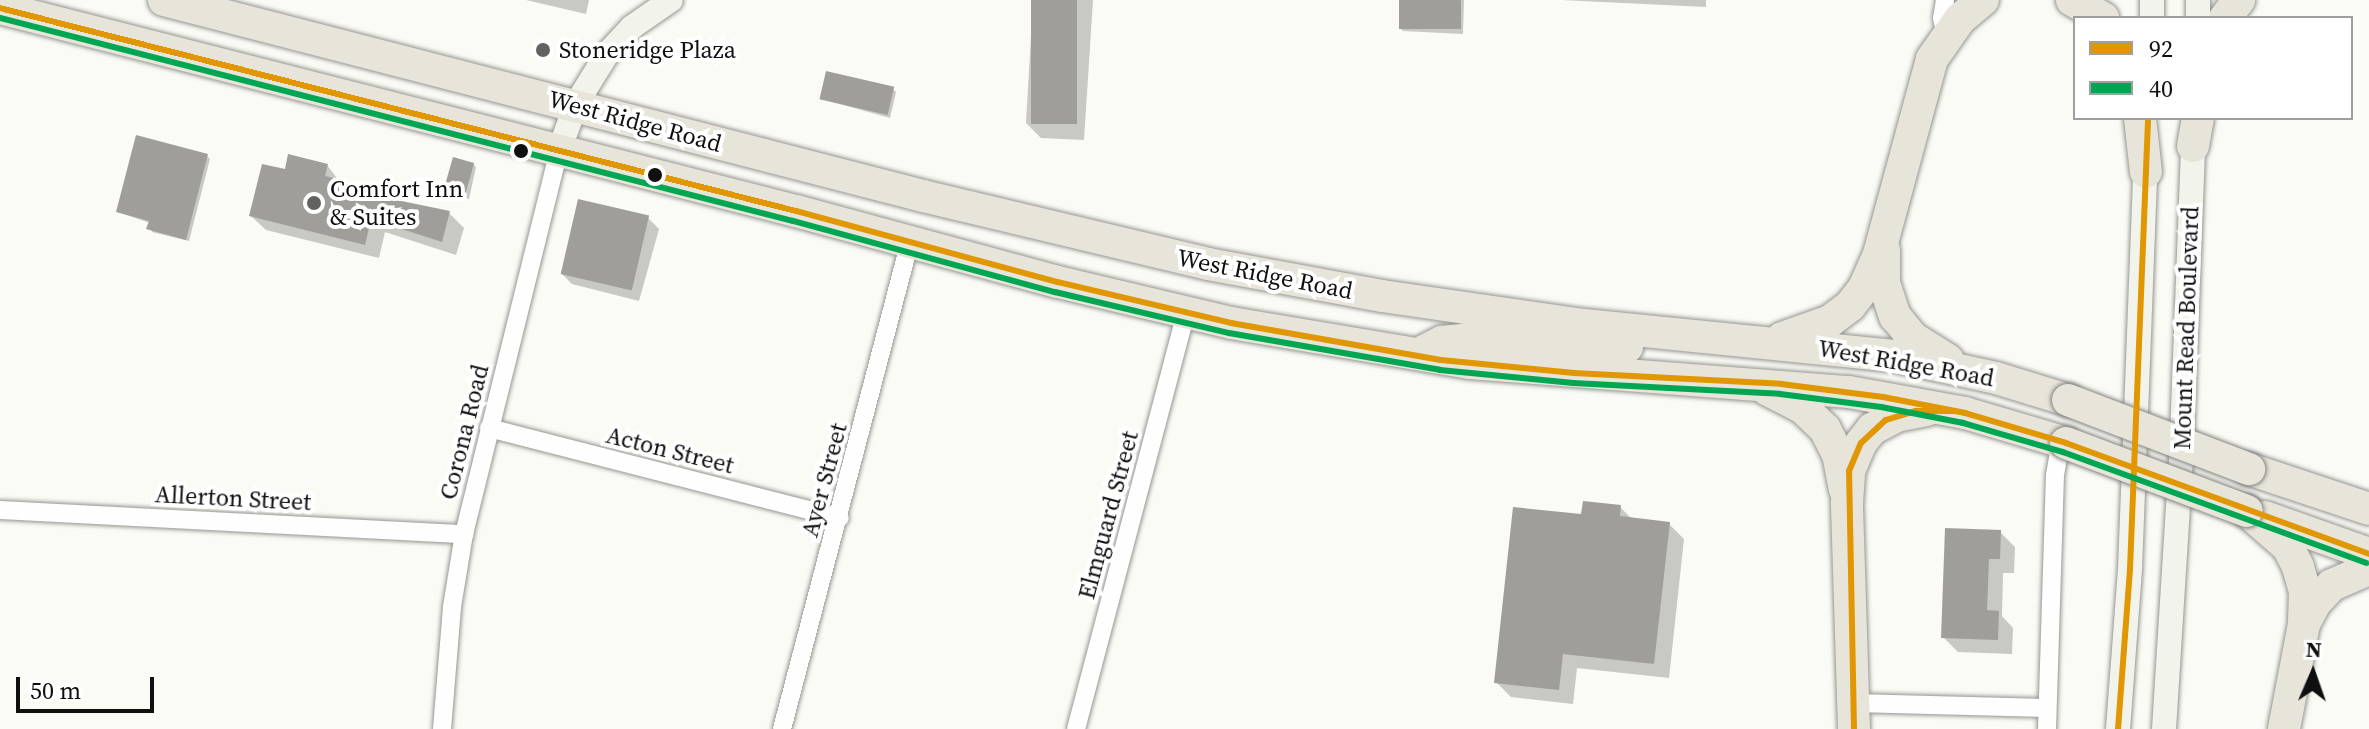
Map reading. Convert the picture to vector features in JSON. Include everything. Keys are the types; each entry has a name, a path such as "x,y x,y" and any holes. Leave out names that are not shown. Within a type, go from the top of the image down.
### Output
{"highway":[{"name":"West Ridge Road","path":"164,0 576,104 909,193 1278,278 1584,325 1882,354 1996,378 2068,400 2249,469 2369,509"},
{"path":"1758,341 1807,332 1841,314 1870,277 1886,230 1924,82 1946,36 1983,0"},
{"path":"1946,36 1984,10 2008,0"},
{"path":"2072,0 2100,16"},
{"path":"2227,16 2239,0"},
{"name":"West Ridge Road","path":"0,8 1186,313 1414,356 1574,373 1738,381 1849,392 1965,413 2064,442 2369,554"},
{"path":"2140,120 2146,172"},
{"path":"1886,230 1884,283 1899,322 1934,353 1996,378"},
{"path":"1414,356 1442,342 1471,339 1549,347 1629,347 1709,337"},
{"path":"1738,381 1782,396 1819,422 1838,454 1847,503"},
{"path":"1854,716 1847,503 1849,471 1856,451 1879,424 1916,411 1965,413"},
{"path":"2316,492 2347,491 2369,484"},
{"path":"2247,511 2272,530 2293,556 2305,592 2304,624 2284,729"},
{"path":"2304,624 2315,603 2332,585 2369,569"}],"main road":[{"path":"559,151 576,104 594,72 620,39 671,0"},
{"name":"Mount Read Boulevard","path":"2118,729 2130,569 2148,120"},
{"name":"Mount Read Boulevard","path":"2164,729 2181,462 2195,127"}],"street":[{"path":"1945,0 1942,18 1946,36"},
{"name":"Corona Road","path":"442,729 452,607 464,534 559,151"},
{"name":"Ayer Street","path":"782,729 840,518 910,241"},
{"name":"Elmguard Street","path":"1076,729 1186,313"},
{"name":"Acton Street","path":"489,428 840,518"},
{"path":"2047,729 2055,475 2064,442"},
{"name":"Allerton Street","path":"0,510 464,534"},
{"path":"1854,716 2047,708"}],"building":[{"path":"1031,0 1077,0 1077,124 1031,124"},
{"path":"1399,0 1461,0 1461,29 1399,29"},
{"path":"826,71 894,87 888,115 819,99"},
{"path":"136,135 208,154 186,240 146,229 149,221 116,212"},
{"name":"Comfort Inn & Suites","path":"288,154 328,164 325,176 379,189 377,196 450,211 442,242 371,219 365,245 249,216 262,164 285,169"},
{"path":"453,157 474,163 465,197 443,191"},
{"path":"578,199 649,215 632,290 561,274"},
{"path":"1583,501 1621,505 1620,516 1670,522 1654,664 1563,654 1559,690 1494,683 1513,507 1581,514"},
{"path":"1945,528 2001,530 2000,559 1989,559 1987,610 1999,611 1998,640 1941,638"}],"transit line":[{"name":"92","path":"0,8 796,211 1058,282 1231,323 1441,360 1574,373 1781,384 1883,397 1965,413 2066,443 2369,554"},
{"name":"40","path":"0,18 793,221 1055,292 1229,333 1440,370 1573,383 1780,394 1881,407 1963,423 2063,452 2366,563"},
{"name":"92","path":"2118,729 2130,569 2148,120"},
{"name":"92","path":"1854,729 1849,471 1861,443 1886,420 1916,411 1953,411"}],"place":[{"name":"Stoneridge Plaza","path":"543,50"},
{"name":"Comfort Inn & Suites","path":"314,203"}]}
